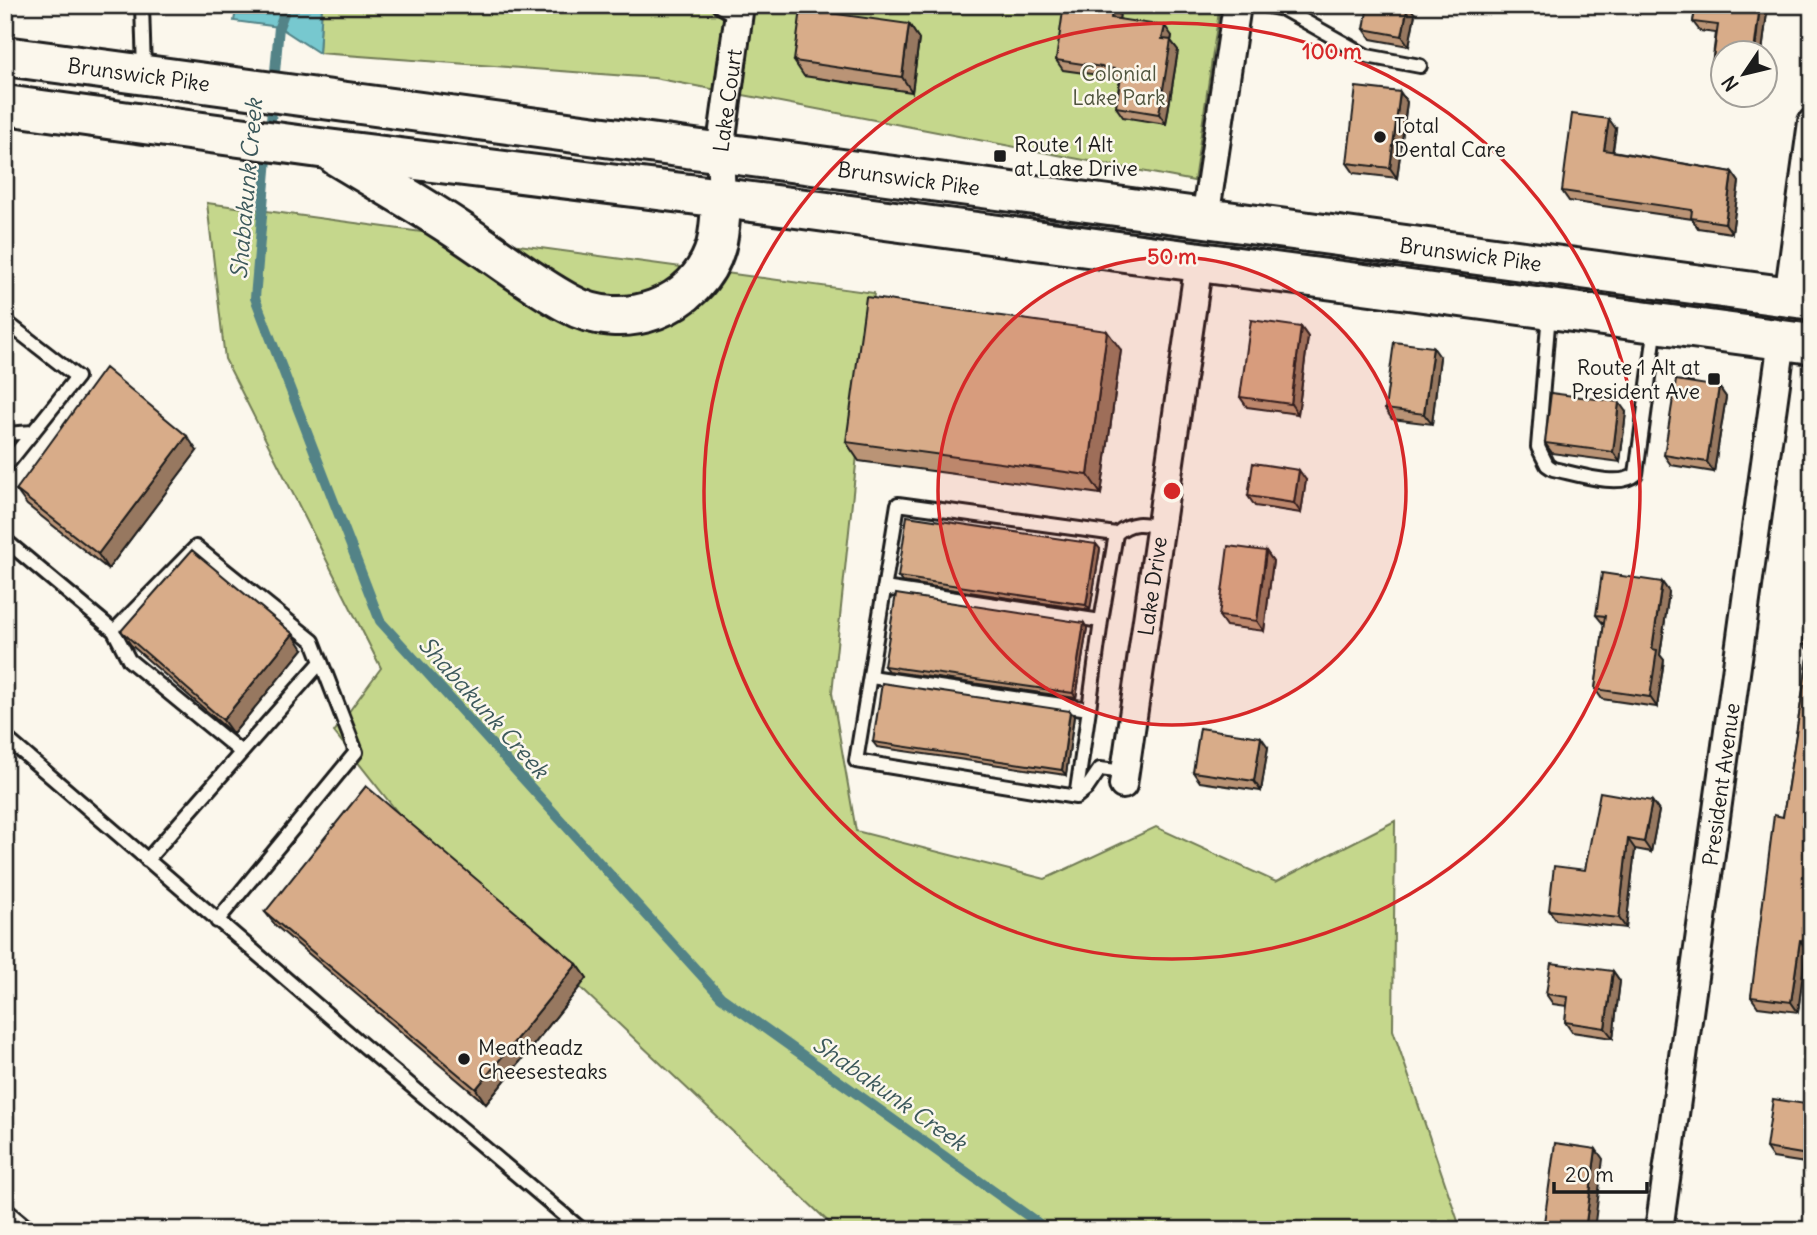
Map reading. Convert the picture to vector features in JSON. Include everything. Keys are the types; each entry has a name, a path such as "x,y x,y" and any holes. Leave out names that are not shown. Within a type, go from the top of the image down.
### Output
{"main road":[{"name":"Brunswick Pike","path":"5,56 1800,298"},
{"name":"Brunswick Pike","path":"5,105 1797,342"},
{"path":"312,147 452,226 569,304 599,316 627,317 656,310 682,295 701,275 716,246 722,198"}],"street":[{"path":"1205,219 1237,5"},
{"name":"Lake Court","path":"722,198 720,152 732,9"},
{"path":"1800,298 1812,122"},
{"name":"Lake Drive","path":"1124,779 1199,262"},
{"name":"President Avenue","path":"1660,1230 1797,342"}],"lane":[{"path":"142,5 144,75"},
{"path":"1263,5 1283,9 1367,56 1420,66"},
{"path":"1549,309 1538,447 1547,465 1553,469 1614,481 1632,478 1636,474 1656,323"},
{"path":"5,321 77,377 5,467"},
{"path":"5,434 33,432"},
{"path":"1116,534 898,503 856,761 1076,797 1087,788 1100,769 1124,779"},
{"path":"1076,797 1116,534 1126,526 1138,522 1160,527"},
{"path":"5,540 114,631 129,660 241,752"},
{"path":"114,631 196,547 313,641 356,752 217,921"},
{"path":"884,588 1101,621"},
{"path":"147,860 321,662"},
{"path":"871,677 1089,709"},
{"path":"5,737 217,921 582,1230"},
{"path":"5,1209 30,1230"}],"green space":[{"name":"Colonial Lake Park","path":"322,5 1220,5 1194,181 654,78 319,53"},
{"path":"207,203 874,293 832,693 856,831 1045,879 1156,827 1276,882 1395,821 1393,1030 1461,1230 837,1230 406,823 334,732 381,668 225,359"}],"water":[{"path":"237,5 322,5 319,53 279,27 234,21"}],"building":[{"path":"1082,5 1113,5 1111,18 1165,26 1162,39 1171,40 1159,114 1116,107 1122,70 1056,60 1063,11 1080,14"},
{"path":"1368,5 1408,5 1402,36 1364,29"},
{"path":"1696,5 1760,5 1756,38 1716,38 1718,25 1693,22"},
{"path":"801,9 909,24 902,77 794,61"},
{"name":"Total Dental Care","path":"1356,87 1400,92 1390,168 1347,163"},
{"path":"1572,114 1609,119 1604,150 1732,172 1725,223 1691,218 1692,210 1562,191"},
{"path":"866,297 1107,331 1088,475 846,442"},
{"path":"1251,320 1301,327 1291,404 1240,397"},
{"path":"1394,342 1433,347 1424,414 1385,409"},
{"path":"105,368 187,436 98,554 16,490"},
{"path":"1676,380 1719,387 1707,462 1664,455"},
{"path":"1551,393 1619,402 1613,452 1545,443"},
{"path":"1253,463 1299,470 1294,503 1248,496"},
{"path":"907,516 1096,544 1086,605 898,577"},
{"path":"1228,546 1266,551 1257,621 1219,616"},
{"path":"192,550 293,634 223,720 121,631"},
{"path":"1602,573 1662,582 1652,649 1657,650 1650,697 1595,689 1605,616 1596,615"},
{"path":"896,594 1084,623 1073,693 884,666"},
{"path":"1810,596 1812,941 1800,940 1791,1002 1751,997 1774,815 1783,817 1810,645 1803,644"},
{"path":"882,683 1070,711 1062,770 873,742"},
{"path":"1200,728 1261,737 1254,781 1193,772"},
{"path":"366,786 577,964 476,1089 265,912"},
{"path":"1600,792 1652,801 1644,842 1628,839 1619,918 1549,910 1554,866 1585,870"},
{"path":"1551,963 1613,971 1605,1028 1565,1022 1568,997 1546,994"},
{"path":"1773,1099 1812,1105 1812,1139 1808,1155 1766,1148"},
{"path":"1555,1143 1596,1149 1585,1230 1543,1230"}],"waterway":[{"name":"Shabakunk Creek","path":"274,83 279,27 287,5"},
{"name":"Shabakunk Creek","path":"270,132 273,98"},
{"name":"Shabakunk Creek","path":"268,147 255,298 380,621 721,997 1048,1230"}],"place":[{"name":"Total Dental Care","path":"1380,137"},
{"name":"Route 1 Alt at Lake Drive","path":"1000,156"},
{"name":"Route 1 Alt at President Ave","path":"1714,379"},
{"name":"Meatheadz Cheesesteaks","path":"464,1059"}]}
